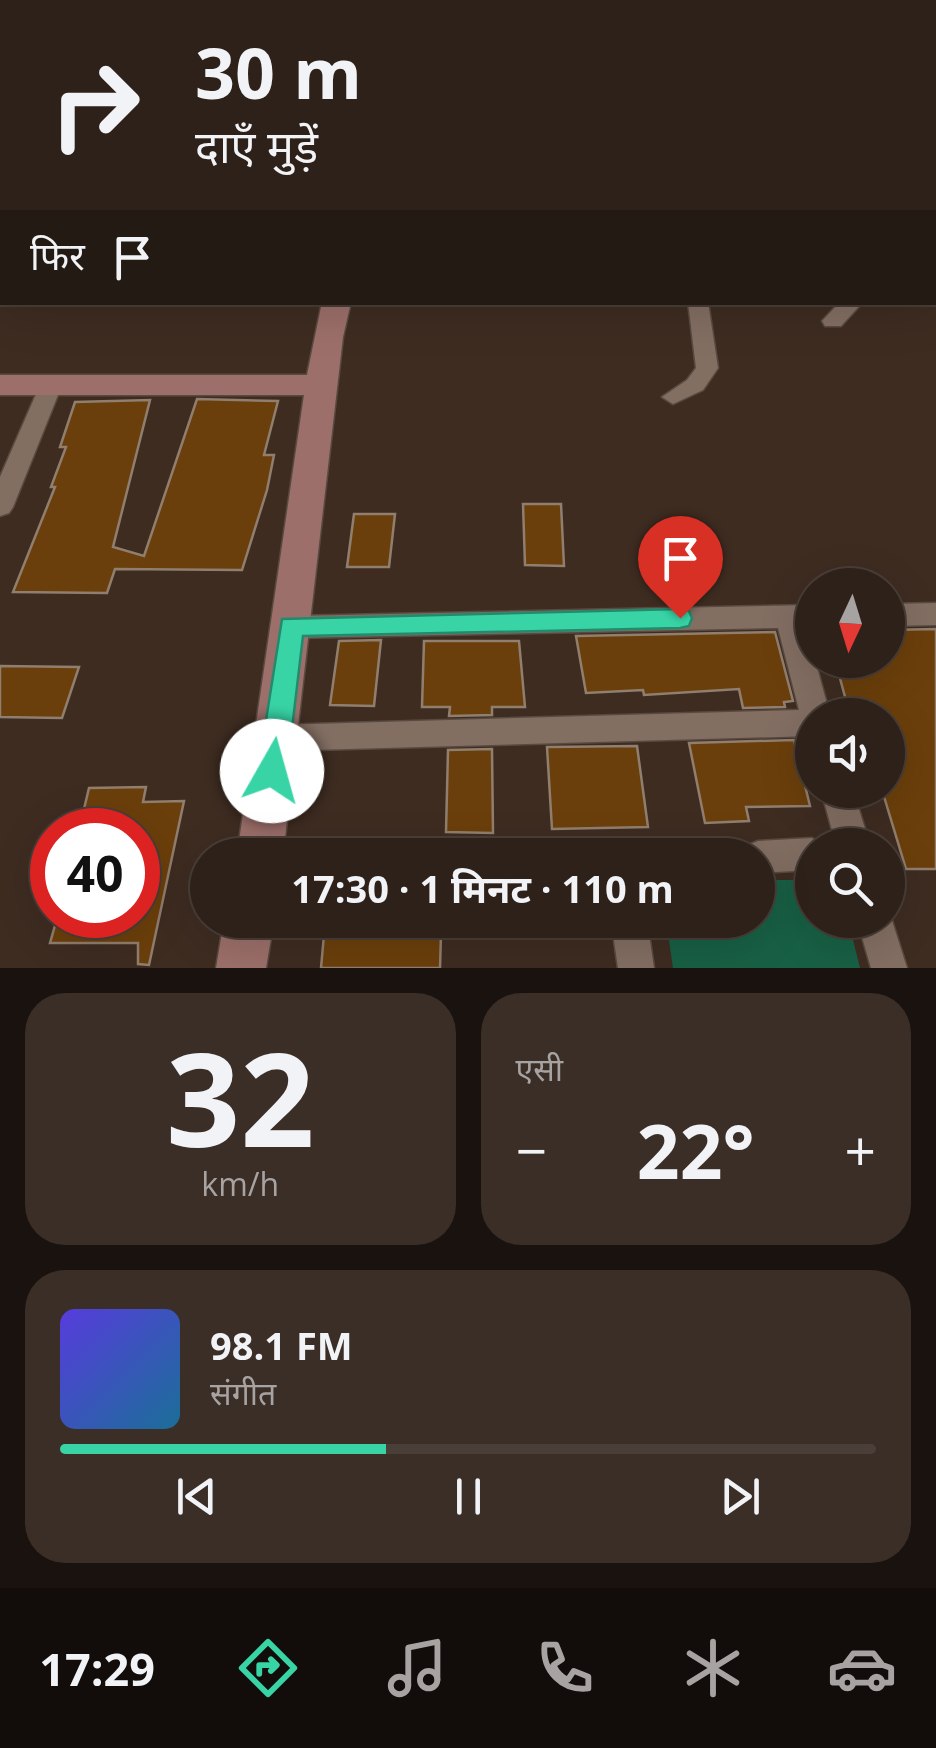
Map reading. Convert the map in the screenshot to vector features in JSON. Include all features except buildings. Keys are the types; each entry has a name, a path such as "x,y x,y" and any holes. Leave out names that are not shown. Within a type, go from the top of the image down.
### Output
{"street":[{"path":"262,838 328,337 336,305"},
{"path":"673,397 696,385 706,368 698,305"},
{"path":"832,322 850,305"},
{"path":"0,385 322,385"},
{"path":"0,507 51,385"},
{"path":"905,614 936,614"},
{"path":"292,626 795,616"},
{"path":"276,738 795,723"},
{"path":"241,968 246,938"},
{"path":"632,938 636,968"},
{"path":"881,938 890,968"}],"green space":[{"path":"775,880 795,880 795,938 852,938 860,968 673,968 669,938 775,938"}],"route":[{"path":"272,771 292,626 680,618"}]}
